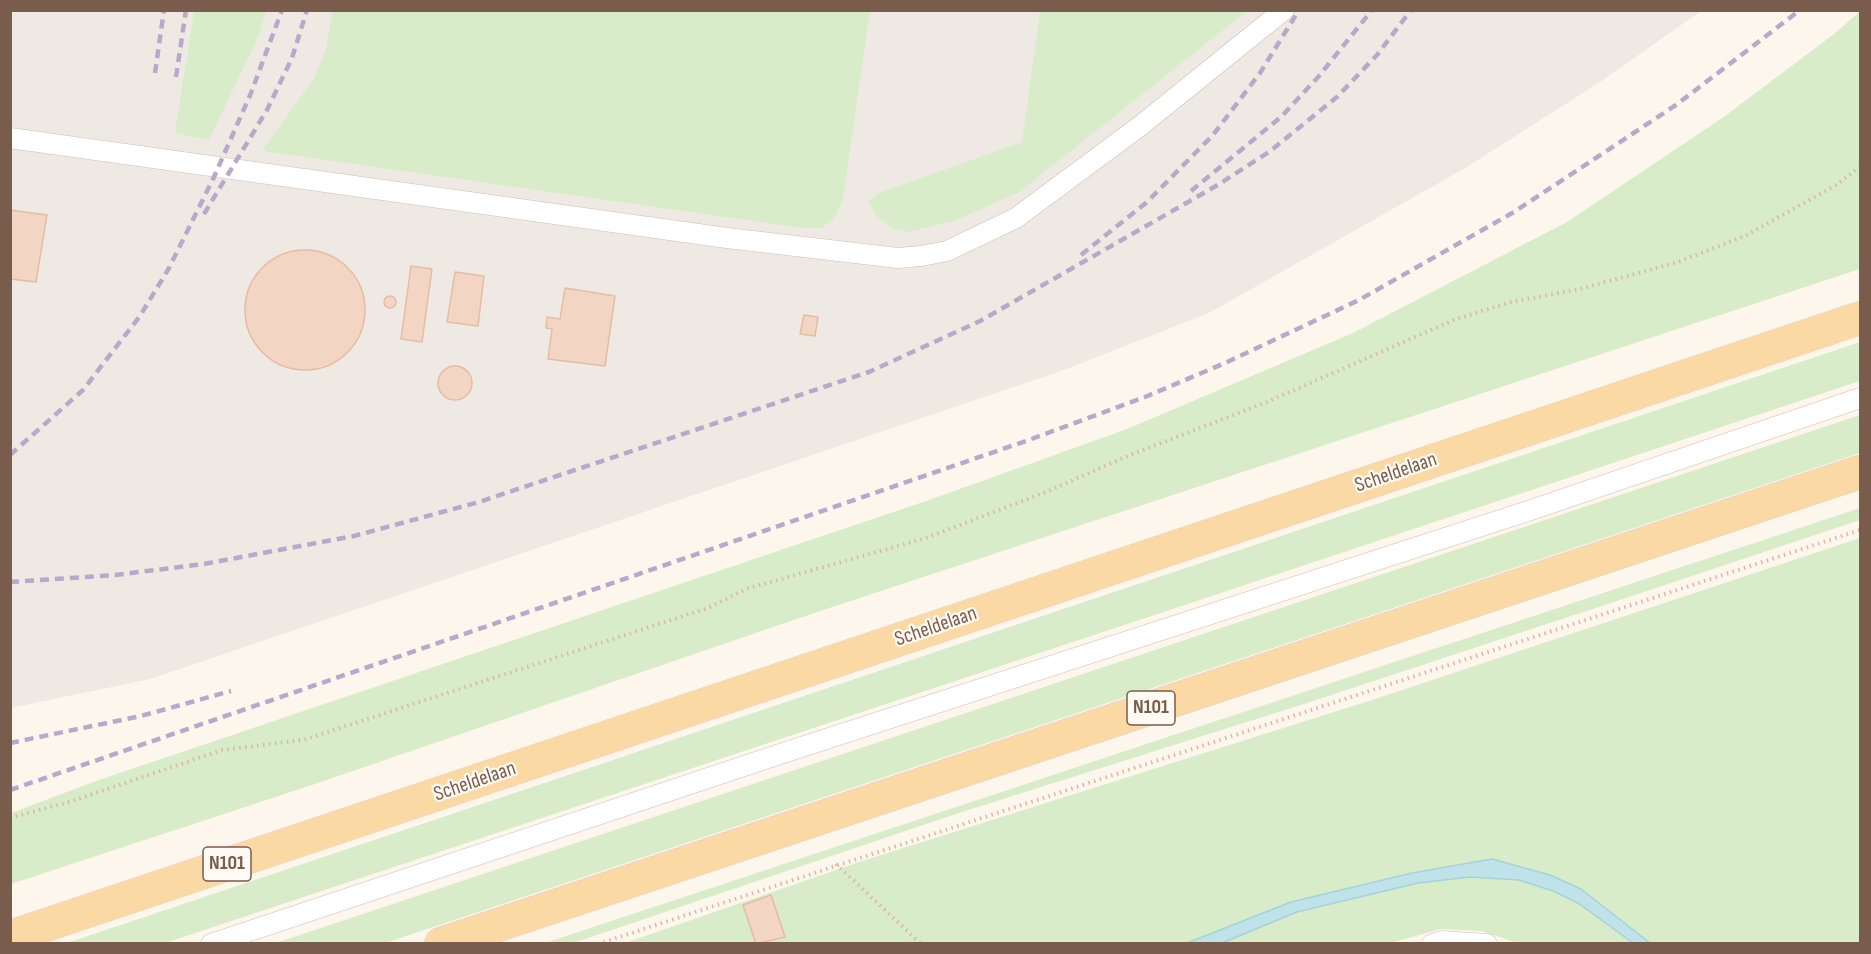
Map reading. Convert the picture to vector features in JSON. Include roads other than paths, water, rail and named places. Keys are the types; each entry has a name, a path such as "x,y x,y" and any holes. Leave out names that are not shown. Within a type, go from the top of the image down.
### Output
{"main road":[{"name":"Scheldelaan","path":"10,937 1860,318"},
{"name":"N101","path":"441,944 1860,472"}],"lane":[{"path":"10,138 727,238 898,258 921,256 947,251 1016,218 1149,119 1284,10"},
{"path":"211,944 800,748 1528,511 1860,398"},
{"path":"1432,944 1442,941 1487,944"}],"water":[{"path":"1492,859 1550,875 1581,889 1650,943 1633,943 1578,903 1553,891 1519,880 1470,877 1418,883 1297,912 1222,943 1187,943 1291,902 1412,873"}],"railway":[{"path":"155,73 164,10"},
{"path":"176,77 186,10"},
{"path":"10,455 83,390 140,316 169,268 214,177 251,93 282,10"},
{"path":"204,214 267,110 292,58 307,10"},
{"path":"1081,255 1147,202 1213,135 1260,73 1299,10"},
{"path":"1191,191 1281,117 1319,76 1372,10"},
{"path":"10,582 115,575 204,564 354,536 479,502 869,372 980,321 1216,186 1269,152 1337,97 1377,55 1411,10"},
{"path":"10,790 1026,441 1145,397 1225,363 1359,300 1514,212 1676,105 1800,10"},
{"path":"10,743 141,716 231,691"}]}
